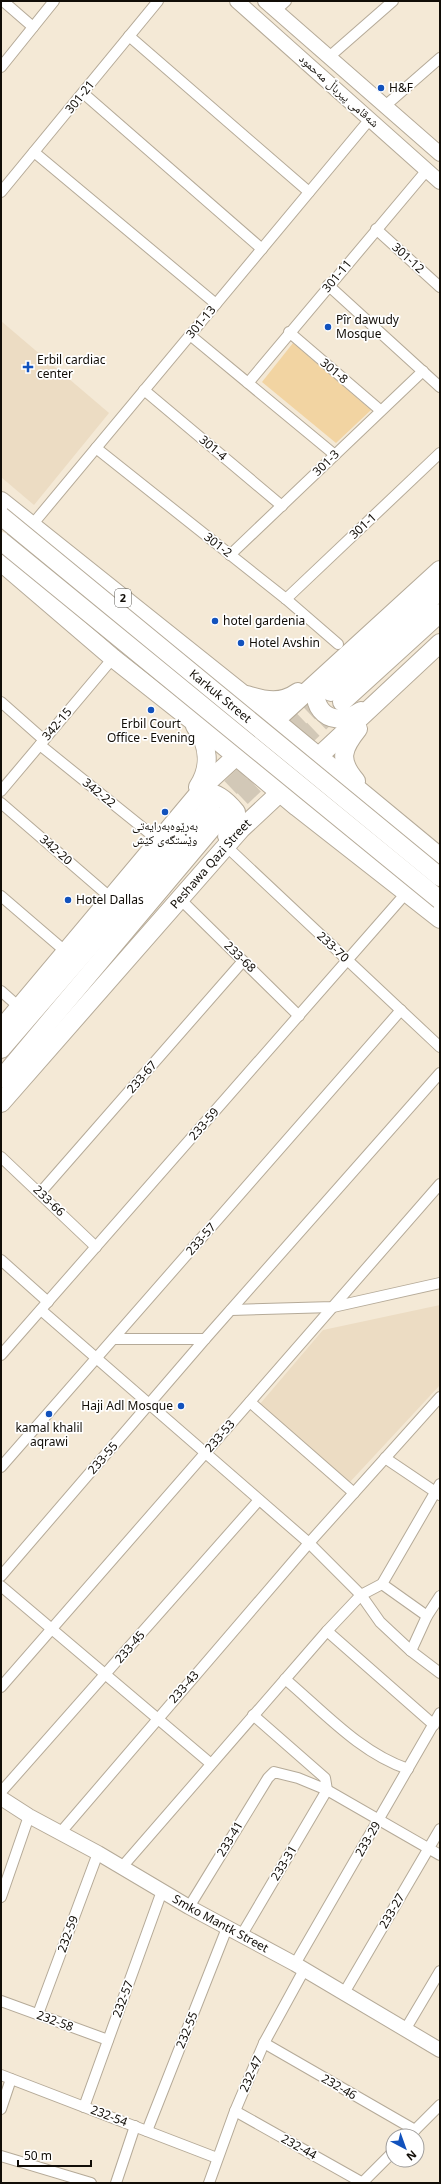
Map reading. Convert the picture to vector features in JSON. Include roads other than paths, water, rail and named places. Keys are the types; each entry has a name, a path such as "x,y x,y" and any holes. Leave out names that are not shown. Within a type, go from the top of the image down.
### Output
{"highway":[{"name":"Karkuk Street","path":"1,501 244,695 262,714 275,724"},
{"name":"Karkuk Street","path":"1,516 440,878"},
{"name":"Karkuk Street","path":"1,541 440,900"},
{"path":"1,562 113,658 181,711 197,714 207,712 215,706 220,697 219,682 212,670 202,662"},
{"name":"2","path":"244,695 267,700 282,700 293,696 324,675 343,648 440,570"},
{"path":"440,590 337,697 440,613"},
{"path":"255,815 265,799 279,788 311,756 338,739 440,643"},
{"path":"343,648 318,687 317,700 323,713 337,720 347,719 384,697"},
{"path":"1,1029 64,951 111,898 158,840 209,781 243,756 275,724 297,699 324,675"},
{"path":"370,797 347,770 344,761 344,752 348,743 384,697"},
{"path":"172,704 218,741 243,756 279,788 297,807 440,919"},
{"path":"181,813 202,781 207,764 204,743 190,719"},
{"path":"275,724 279,788"},
{"path":"275,724 311,756 370,797 440,857"},
{"path":"243,756 311,756"},
{"path":"181,813 202,795 209,793 219,797 236,814 235,824 184,895"},
{"path":"343,843 336,832 334,818 341,806 349,801 358,799 367,801 393,818"},
{"path":"255,815 270,804 281,802 297,807"},
{"name":"Peshawa Qazi Street","path":"1,1049 217,811 1,1079"},
{"name":"Peshawa Qazi Street","path":"1,1103 226,846 255,815"}],"main road":[{"name":"شەقامی پیرباڵ مەحمود","path":"237,1 440,182"},
{"name":"شەقامی پیرباڵ مەحمود","path":"276,4 329,57 440,153"},
{"name":"Smko Mantk Street","path":"1,1798 29,1816 98,1852 188,1907 299,1967 440,2050"}],"street":[{"path":"3,1 33,27"},
{"path":"1,67 54,1"},
{"name":"301-21","path":"3,185 34,152 158,1"},
{"path":"329,57 393,1"},
{"path":"129,36 309,192"},
{"path":"385,106 440,58"},
{"path":"83,93 262,249"},
{"name":"301-13","path":"32,525 370,119"},
{"path":"34,152 216,304"},
{"name":"301-11","path":"248,383 328,285 427,170"},
{"name":"301-12","path":"376,229 440,287"},
{"path":"328,285 440,387"},
{"name":"301-8","path":"289,332 380,410"},
{"path":"190,335 335,455"},
{"name":"301-3","path":"230,555 380,410 423,371"},
{"name":"301-4","path":"144,390 282,506"},
{"name":"301-2","path":"96,448 286,599 343,648"},
{"name":"301-1","path":"286,599 440,454"},
{"name":"342-15","path":"1,791 113,658"},
{"name":"342-22","path":"1,702 42,743 158,840"},
{"name":"342-20","path":"1,803 111,898"},
{"name":"233-70","path":"226,846 440,1047"},
{"name":"233-59","path":"1,1355 407,892"},
{"name":"233-68","path":"184,895 243,961 299,1016"},
{"path":"1,896 64,951"},
{"name":"233-67","path":"40,1193 243,961"},
{"path":"1,990 19,1007"},
{"name":"233-57","path":"1,1467 401,1010"},
{"name":"233-55","path":"1,1576 149,1406 205,1339 440,1073"},
{"name":"233-66","path":"1,1157 96,1247"},
{"name":"233-53","path":"1,1687 440,1184"},
{"path":"2,1262 96,1358 149,1406 309,1543 362,1595 380,1622 411,1651 440,1673"},
{"path":"231,1310 333,1307 440,1284"},
{"path":"114,1338 205,1339"},
{"name":"233-43","path":"61,1832 157,1718 309,1543 440,1397"},
{"path":"250,1402 354,1493"},
{"path":"431,1407 440,1413"},
{"path":"122,1867 210,1763 327,1631 362,1595 382,1584 439,1491 385,1458"},
{"name":"233-45","path":"1,1792 259,1500"},
{"path":"382,1584 428,1616"},
{"path":"1,1586 210,1763"},
{"path":"411,1651 428,1616 440,1596"},
{"path":"327,1631 434,1725"},
{"path":"285,1679 368,1750 387,1761 408,1769"},
{"name":"233-29","path":"299,1967 378,1820 440,1713"},
{"path":"253,1715 325,1778 327,1790 440,1855"},
{"name":"233-41","path":"188,1907 268,1778 274,1772 298,1778 327,1790"},
{"name":"233-31","path":"241,1936 327,1790"},
{"path":"1,1897 29,1816"},
{"name":"233-27","path":"344,1993 440,1829"},
{"name":"232-59","path":"38,2014 98,1852"},
{"name":"232-57","path":"84,2107 162,1891"},
{"name":"232-55","path":"147,2131 227,1928"},
{"name":"232-47","path":"209,2183 235,2111 299,1967"},
{"path":"405,2030 440,1971"},
{"name":"232-58","path":"1,2001 108,2040"},
{"name":"232-46","path":"264,2043 404,2128"},
{"name":"232-54","path":"1,2075 218,2158"},
{"path":"1,2110 11,2079"},
{"path":"417,2128 440,2104"},
{"name":"232-44","path":"235,2111 363,2183"},
{"path":"116,2183 135,2126"},
{"path":"1,2156 91,2183"},
{"path":"363,2183 385,2160"}],"tunnel":[{"path":"211,806 329,694"},
{"path":"222,816 342,702"}],"place":[{"name":"H&F","path":"381,88"},
{"name":"Pîr dawudy Mosque","path":"328,327"},
{"name":"Erbil cardiac center","path":"28,367"},
{"name":"hotel gardenia","path":"215,621"},
{"name":"Hotel Avshin","path":"241,643"},
{"name":"Erbil Court Office - Evening","path":"151,710"},
{"name":"بەڕێوەبەرایەتی وێستگەی کێش","path":"165,812"},
{"name":"Hotel Dallas","path":"68,900"},
{"name":"Haji Adl Mosque","path":"181,1406"},
{"name":"kamal khalil aqrawi","path":"49,1414"}]}
